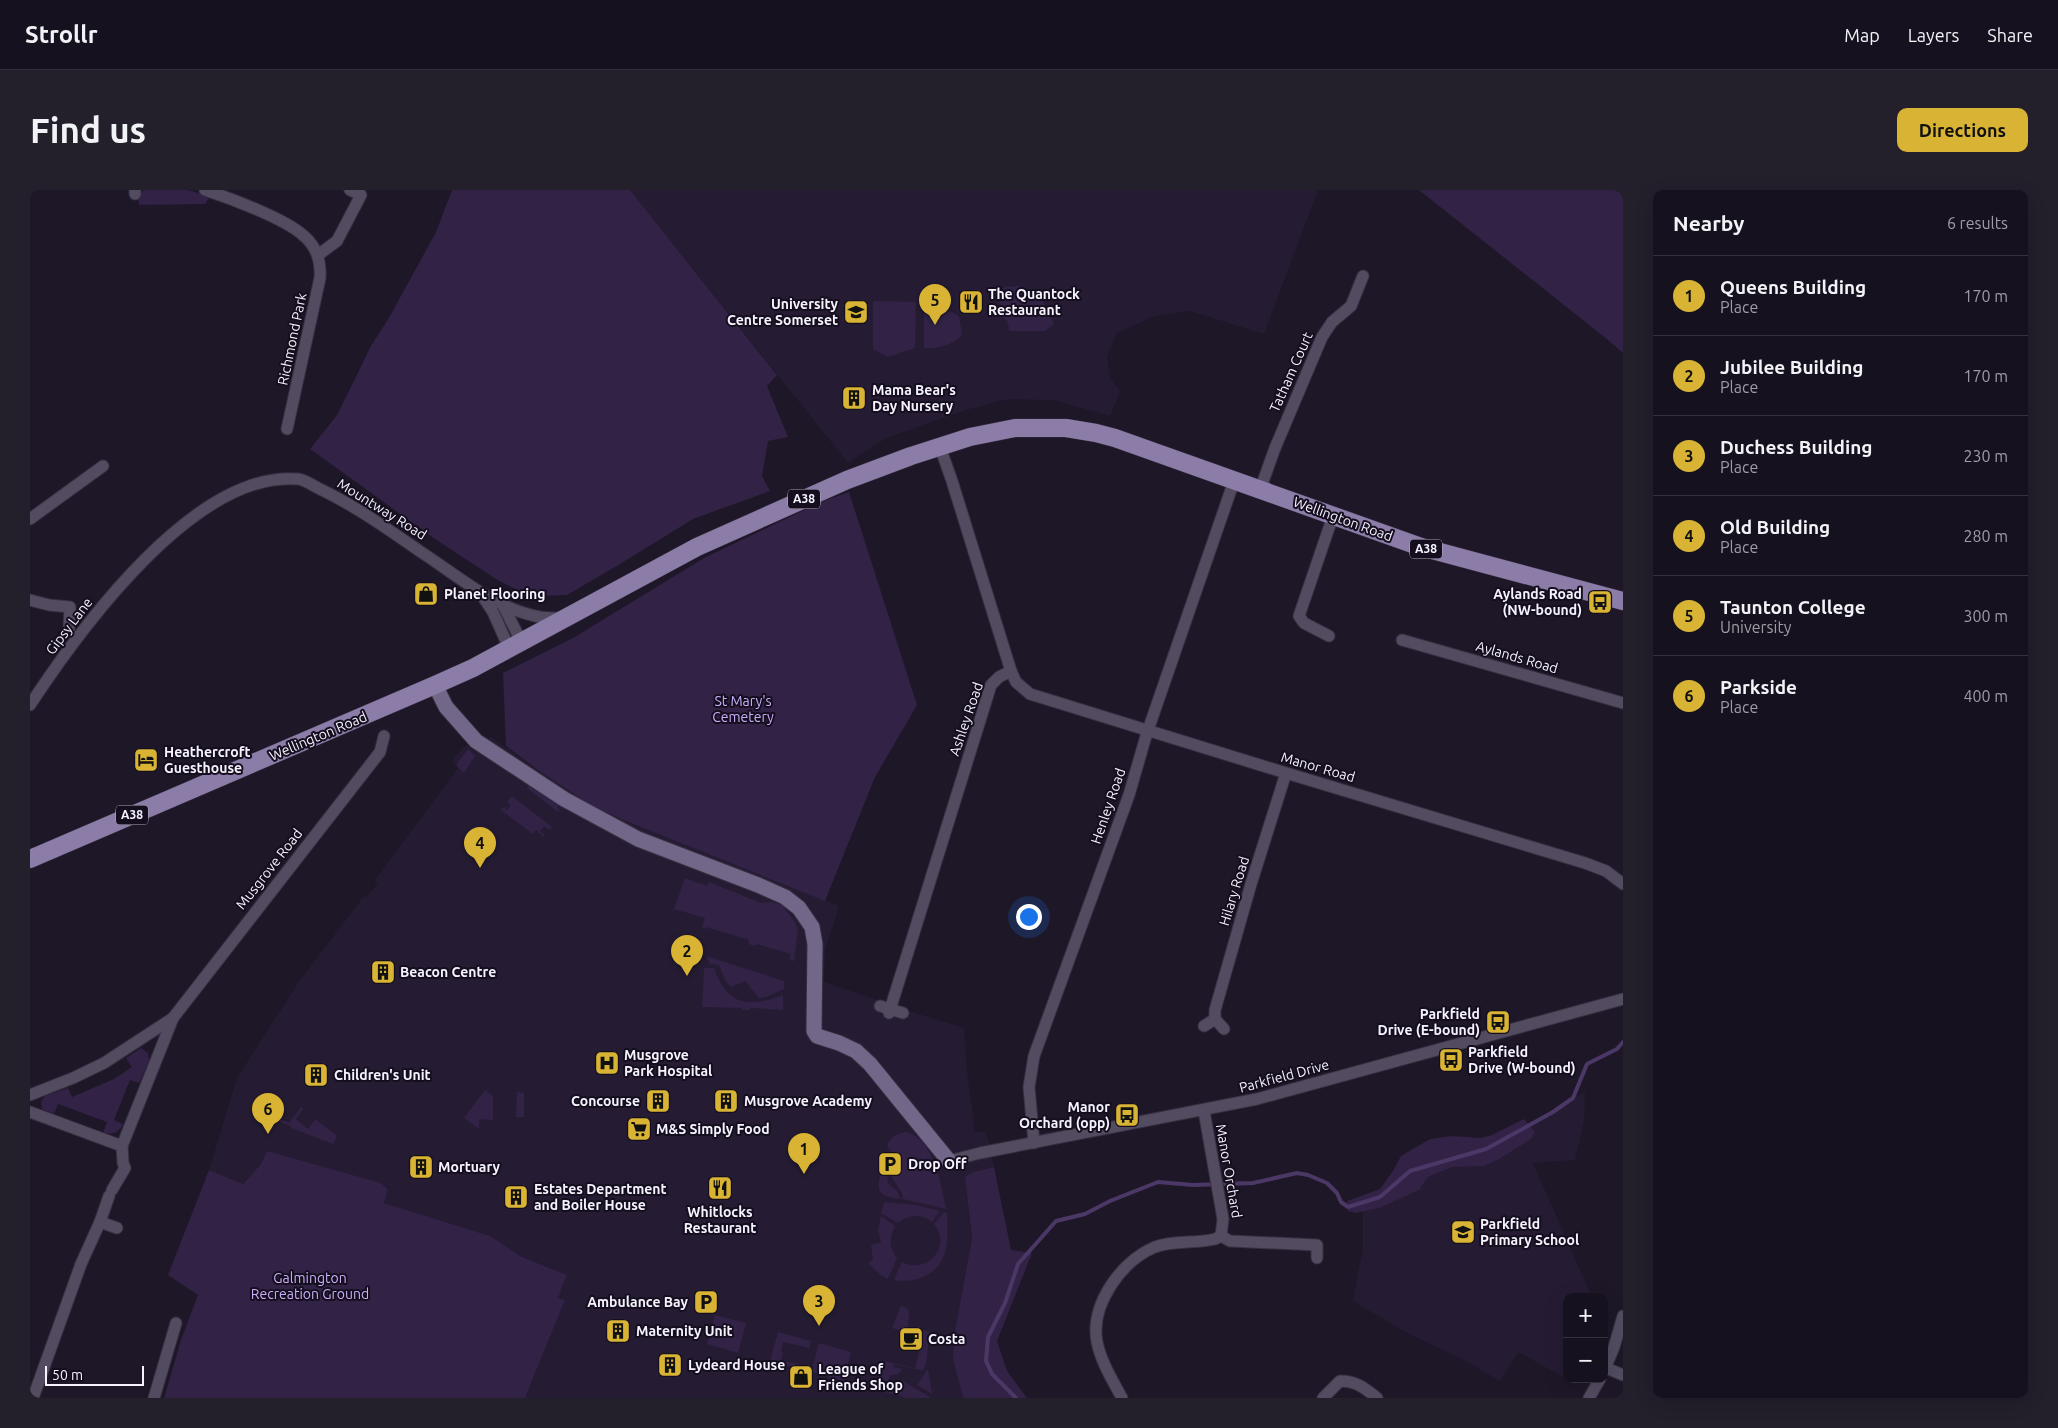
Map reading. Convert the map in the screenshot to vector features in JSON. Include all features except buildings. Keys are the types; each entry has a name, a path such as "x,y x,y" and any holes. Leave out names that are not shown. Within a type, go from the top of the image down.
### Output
{"main road":[{"name":"Wellington Road","path":"940,447 970,437 1015,428 1066,428 1096,433 1115,438 1421,547 1623,601"},
{"name":"A38","path":"435,685 698,546 847,480 940,447"},
{"name":"Wellington Road","path":"30,858 435,685"}],"street":[{"path":"205,190 282,221 305,236 318,255 337,241 361,195 350,190"},
{"name":"Richmond Park","path":"288,429 320,278 321,262 318,255"},
{"name":"Tatham Court","path":"1260,490 1275,448 1322,337 1332,322 1351,306 1364,276"},
{"path":"940,447 952,480 1011,672"},
{"path":"30,519 103,466"},
{"name":"Mountway Road","path":"116,590 177,530 213,503 242,489 262,483 300,480 351,504 480,592 503,605 539,617 563,618"},
{"name":"Henley Road","path":"1034,1143 1029,1087 1034,1056 1123,812 1148,731 1234,480"},
{"path":"1329,636 1313,628 1299,616 1333,516"},
{"name":"Gipsy Lane","path":"30,705 116,590"},
{"name":"Mountway Road","path":"480,592 515,644"},
{"path":"30,600 49,606 70,607 69,628"},
{"path":"503,605 515,644"},
{"name":"Aylands Road","path":"1402,640 1623,703"},
{"name":"Manor Road","path":"1011,672 1016,682 1030,694 1585,863 1606,871 1623,884"},
{"name":"Ashley Road","path":"903,1013 886,1009 991,685 1011,672"},
{"path":"435,685 446,708 476,741 564,799 638,839 758,885 785,897 799,908 812,927 815,944 814,1031 821,1038 839,1043 856,1051 870,1064 948,1161"},
{"name":"Musgrove Road","path":"33,1398 91,1240 111,1193 125,1168 122,1146 173,1018 380,752 384,736"},
{"name":"Hilary Road","path":"1215,1019 1215,1010 1251,884 1286,773"},
{"name":"Parkfield Drive","path":"948,1161 1257,1099 1623,999"},
{"name":"Musgrove Road","path":"30,1095 104,1063 173,1018"},
{"path":"1204,1026 1215,1019 1224,1029"},
{"name":"Manor Orchard","path":"1204,1111 1223,1219 1221,1236"},
{"path":"30,1112 122,1146"},
{"path":"100,1222 117,1228"},
{"name":"Manor Orchard","path":"1221,1236 1236,1242 1317,1245 1317,1258"},
{"name":"Manor Orchard","path":"1122,1398 1108,1371 1097,1342 1098,1318 1107,1293 1124,1269 1144,1252 1167,1244 1206,1242 1221,1236"},
{"path":"1608,1360 1623,1316"},
{"path":"154,1398 176,1323"},
{"path":"1608,1370 1623,1375"},
{"path":"1323,1398 1340,1381 1349,1381 1363,1386 1377,1398"},
{"path":"1590,1398 1598,1383"}],"shaded area":[{"path":"630,190 1318,190 1264,334 1190,311 1154,316 1117,333 1107,357 1110,378 1120,391 1110,416 1054,400 1008,399 966,410 886,438 848,463"},
{"name":"Musgrove Park Hospital","path":"491,737 588,803 621,819 839,906 825,951 824,982 878,1000 876,1010 906,1019 909,1011 964,1028 967,1072 975,1132 986,1132 994,1167 973,1172 965,1178 972,1238 954,1336 953,1359 963,1398 525,1398 565,1300 558,1298 567,1275 520,1256 489,1236 384,1203 388,1188 381,1183 261,1164 243,1184 209,1170 237,1078 298,983 364,896 366,897 378,883 375,880 458,768 452,761 463,747"},
{"name":"Parkfield Primary School","path":"1585,1091 1584,1120 1575,1160 1533,1163 1590,1293 1563,1293 1563,1377 1518,1352 1500,1381 1464,1360 1409,1334 1353,1301 1363,1248 1363,1204 1527,1128"}],"green space":[{"path":"144,190 187,190 210,196 205,204 139,205 138,197"},
{"path":"452,190 630,190 777,375 767,386 788,437 768,441 762,476 770,491 693,519 567,595 537,596 523,593 496,579 438,541 310,449 337,415 371,346 390,316 436,232"},
{"path":"1419,190 1623,190 1623,353 1608,340"},
{"path":"1019,286 1041,297 1054,324 1045,331 1010,331 1007,321 1000,315 999,292 1005,287"},
{"path":"873,301 916,302 915,348 888,357 873,349"},
{"path":"939,301 942,303 942,311 950,311 959,316 962,334 955,341 945,346 924,348 924,302"},
{"name":"St Mary's Cemetery","path":"849,492 917,705 875,777 825,901 621,819 588,803 542,773 506,746 503,673 573,638 704,558 821,502"},
{"path":"468,749 475,756 464,773 456,765"},
{"path":"531,783 561,802 557,808 560,810 558,812 527,788"},
{"path":"512,796 552,827 550,830 544,826 540,831 545,835 544,837 536,830 533,834 501,810 503,807 507,810 511,805 507,802"},
{"path":"685,878 707,886 709,882 761,903 772,902 782,905 798,929 794,961 789,960 791,954 756,944 755,946 748,944 749,940 706,927 705,929 702,928 705,918 674,909"},
{"path":"706,956 784,981 784,989 759,998 745,981 731,987 725,980 719,965 710,964"},
{"path":"704,968 714,968 725,990 741,1001 760,1002 783,995 783,1010 750,1008 750,1010 742,1010 742,1008 702,1007"},
{"path":"141,1048 148,1053 149,1061 139,1083 130,1080 114,1120 123,1124 117,1131 109,1134 103,1133 107,1122 58,1104 54,1114 42,1109 41,1102 45,1096 68,1088 72,1097 114,1079 132,1067 126,1058"},
{"path":"485,1090 493,1096 493,1120 479,1119 479,1129 464,1118"},
{"path":"517,1092 524,1093 524,1117 516,1117"},
{"path":"301,1107 303,1109 296,1119 308,1129 315,1119 337,1136 333,1144 266,1117 269,1115 289,1123"},
{"path":"1524,1119 1535,1132 1531,1139 1499,1159 1484,1166 1452,1167 1428,1177 1419,1190 1379,1208 1355,1213 1348,1211 1347,1201 1380,1189 1401,1156 1430,1139 1452,1136 1480,1138 1492,1135"},
{"path":"907,1132 924,1144 930,1154 939,1176 946,1209 903,1199 903,1195 891,1173 893,1173 898,1160 887,1146 895,1136"},
{"name":"Galmington Recreation Ground","path":"267,1151 381,1183 388,1189 384,1203 490,1236 520,1256 567,1275 558,1298 565,1300 525,1398 164,1398 181,1340 198,1295 168,1275 209,1170 243,1184 261,1164"},
{"path":"994,1167 1011,1250 1032,1253 997,1341 1007,1371 1027,1398 963,1398 953,1359 954,1336 972,1238 965,1177 973,1172"},
{"path":"882,1169 887,1174 888,1183 898,1192 900,1199 886,1196 880,1191 879,1182"},
{"path":"884,1202 916,1205 940,1211 932,1222 915,1216 906,1218 898,1223 881,1213"},
{"path":"947,1212 947,1245 941,1262 924,1277 909,1281 894,1280 902,1262 920,1265 934,1256 939,1249 940,1241 939,1232 934,1224 943,1213"},
{"path":"881,1216 895,1226 891,1243 892,1250 897,1258 888,1279 868,1263 873,1259 871,1245 881,1242 878,1230"},
{"path":"901,1306 909,1311 908,1326 930,1332 926,1364 923,1370 920,1370 894,1364 893,1367 902,1369 899,1374 890,1375 888,1383 891,1388 896,1388 903,1381 930,1398 907,1398 876,1390 884,1361 915,1368 923,1337 892,1328"},
{"path":"715,1315 746,1323 738,1353 707,1344"},
{"path":"778,1332 811,1341 809,1348 783,1342 781,1360 804,1366 803,1370 770,1361"},
{"path":"819,1343 851,1352 844,1381 811,1372"},
{"path":"928,1369 932,1394 917,1385"}],"waterway":[{"path":"1016,1398 992,1374 986,1361 988,1337 1005,1303 1018,1264 1056,1221 1085,1214 1110,1201 1158,1182 1193,1185 1253,1183 1297,1173 1308,1175 1327,1183 1337,1193 1341,1202 1348,1207 1380,1197 1410,1171 1486,1149 1553,1112 1573,1098 1587,1064 1617,1049 1623,1042"}],"place":[{"name":"The Quantock Restaurant","path":"971,302"},
{"name":"University Centre Somerset","path":"856,312"},
{"name":"Taunton College","path":"935,325"},
{"name":"Mama Bear's Day Nursery","path":"854,398"},
{"name":"Planet Flooring","path":"426,594"},
{"name":"Aylands Road (NW-bound)","path":"1600,602"},
{"name":"Heathercroft Guesthouse","path":"146,760"},
{"name":"Old Building","path":"480,868"},
{"name":"Beacon Centre","path":"383,972"},
{"name":"Jubilee Building","path":"687,976"},
{"name":"Parkfield Drive (E-bound)","path":"1498,1022"},
{"name":"Parkfield Drive (W-bound)","path":"1451,1060"},
{"name":"Musgrove Park Hospital","path":"607,1063"},
{"name":"Children's Unit","path":"316,1075"},
{"name":"Concourse","path":"658,1101"},
{"name":"Musgrove Academy","path":"726,1101"},
{"name":"Manor Orchard (opp)","path":"1127,1115"},
{"name":"M&S Simply Food","path":"639,1129"},
{"name":"Parkside","path":"268,1134"},
{"name":"Drop Off","path":"890,1164"},
{"name":"Mortuary","path":"421,1167"},
{"name":"Queens Building","path":"804,1174"},
{"name":"Whitlocks Restaurant","path":"720,1188"},
{"name":"Estates Department and Boiler House","path":"516,1197"},
{"name":"Parkfield Primary School","path":"1463,1232"},
{"name":"Ambulance Bay","path":"706,1302"},
{"name":"Duchess Building","path":"819,1326"},
{"name":"Maternity Unit","path":"618,1331"},
{"name":"Costa","path":"911,1339"},
{"name":"Lydeard House","path":"670,1365"},
{"name":"League of Friends Shop","path":"801,1377"}]}
